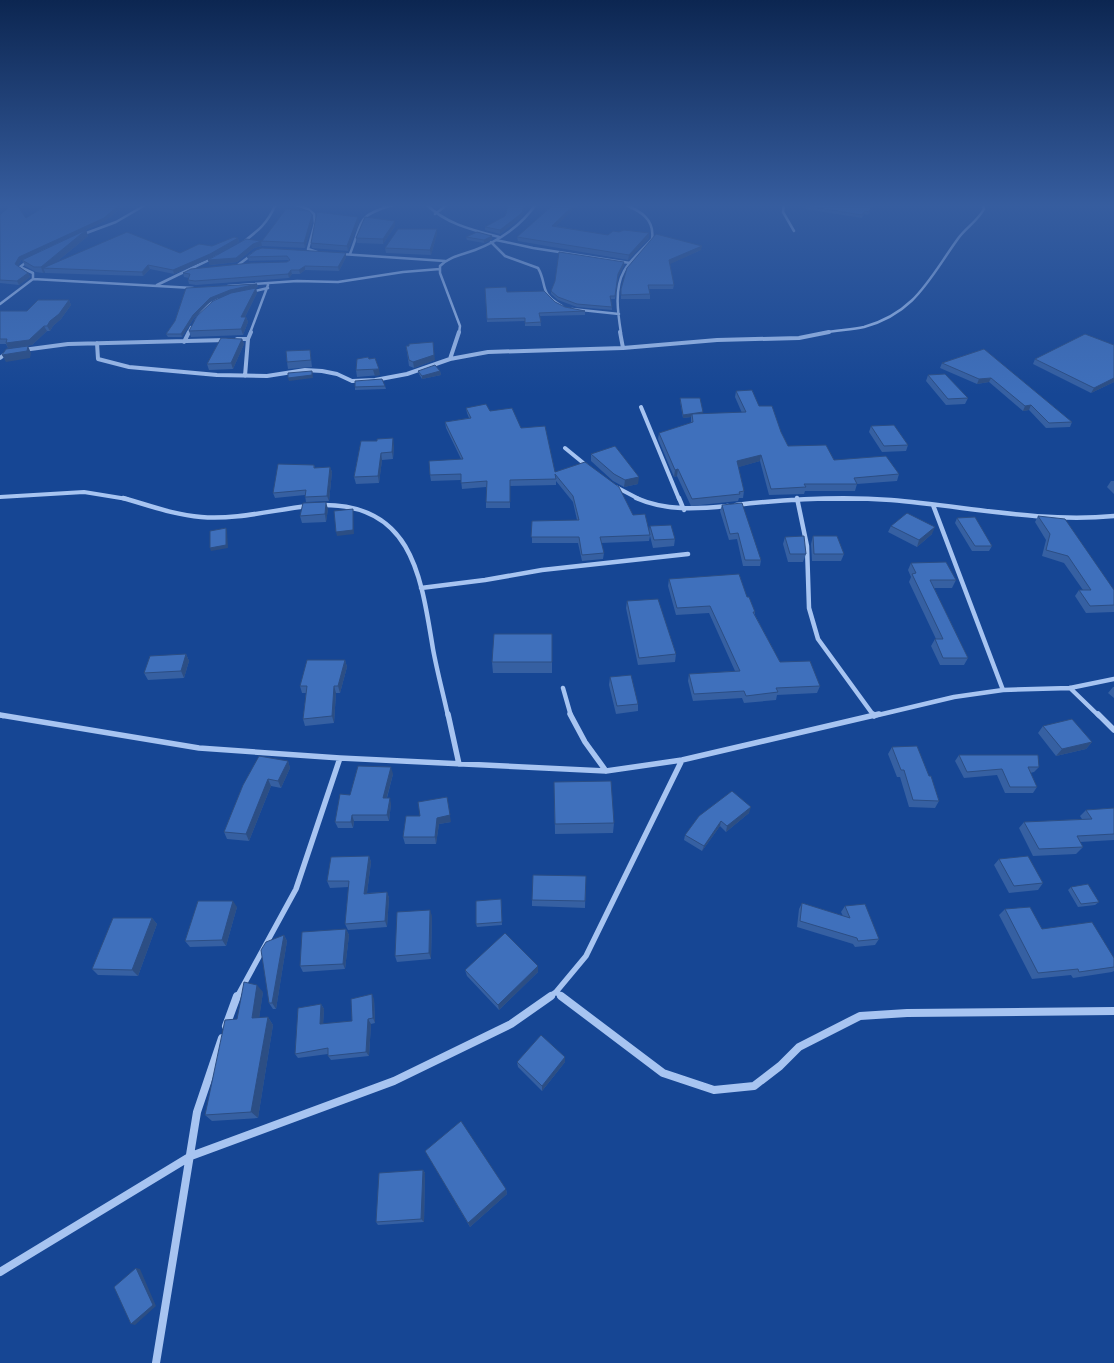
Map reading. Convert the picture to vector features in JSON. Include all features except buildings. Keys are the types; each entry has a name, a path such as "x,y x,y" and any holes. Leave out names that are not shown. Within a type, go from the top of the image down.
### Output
{"street":[{"path":"21,268 33,273 33,279"},
{"path":"154,286 194,268"},
{"path":"537,268 540,270 544,290 559,305 574,309 619,314"},
{"path":"623,348 618,291 627,268"},
{"path":"98,344 98,359 129,367 217,376 267,376 305,370 336,374 352,381 375,380 408,374 450,359 488,352 623,348 717,340 799,338 836,330 864,327 895,314 917,297 939,268"},
{"path":"187,271 204,269"},
{"path":"227,286 270,282 338,282 403,272 440,269 460,326 459,336 450,359"},
{"path":"0,304 33,279 196,288"},
{"path":"245,376 248,339 270,282"},
{"path":"244,294 268,288"},
{"path":"184,342 205,307 222,298"},
{"path":"0,353 68,344 248,339"},
{"path":"0,358 8,352"},
{"path":"641,407 651,435 684,510"},
{"path":"565,448 595,472"},
{"path":"610,484 645,503 684,510 797,498 853,498 933,505 1040,518 1114,516"},
{"path":"0,497 80,494 110,495 160,510 202,517 247,515 330,504 358,508 378,518 402,539 413,561 421,588 459,764"},
{"path":"797,498 807,546 809,608 818,639 874,716"},
{"path":"933,505 1002,690"},
{"path":"421,588 485,580 542,570 688,554"},
{"path":"0,714 199,748 340,758 606,771 682,760 954,697 1002,690 1070,688 1114,679"},
{"path":"563,688 573,724 582,740 606,771"},
{"path":"1070,688 1114,730"},
{"path":"156,1363 197,1112 233,1004 296,889 340,758"},
{"path":"0,1272 191,1156 394,1081 511,1024 556,992 586,956 682,760"},
{"path":"556,992 663,1073 714,1090 754,1086 780,1066 799,1047 860,1016 907,1013 1114,1011"}]}
